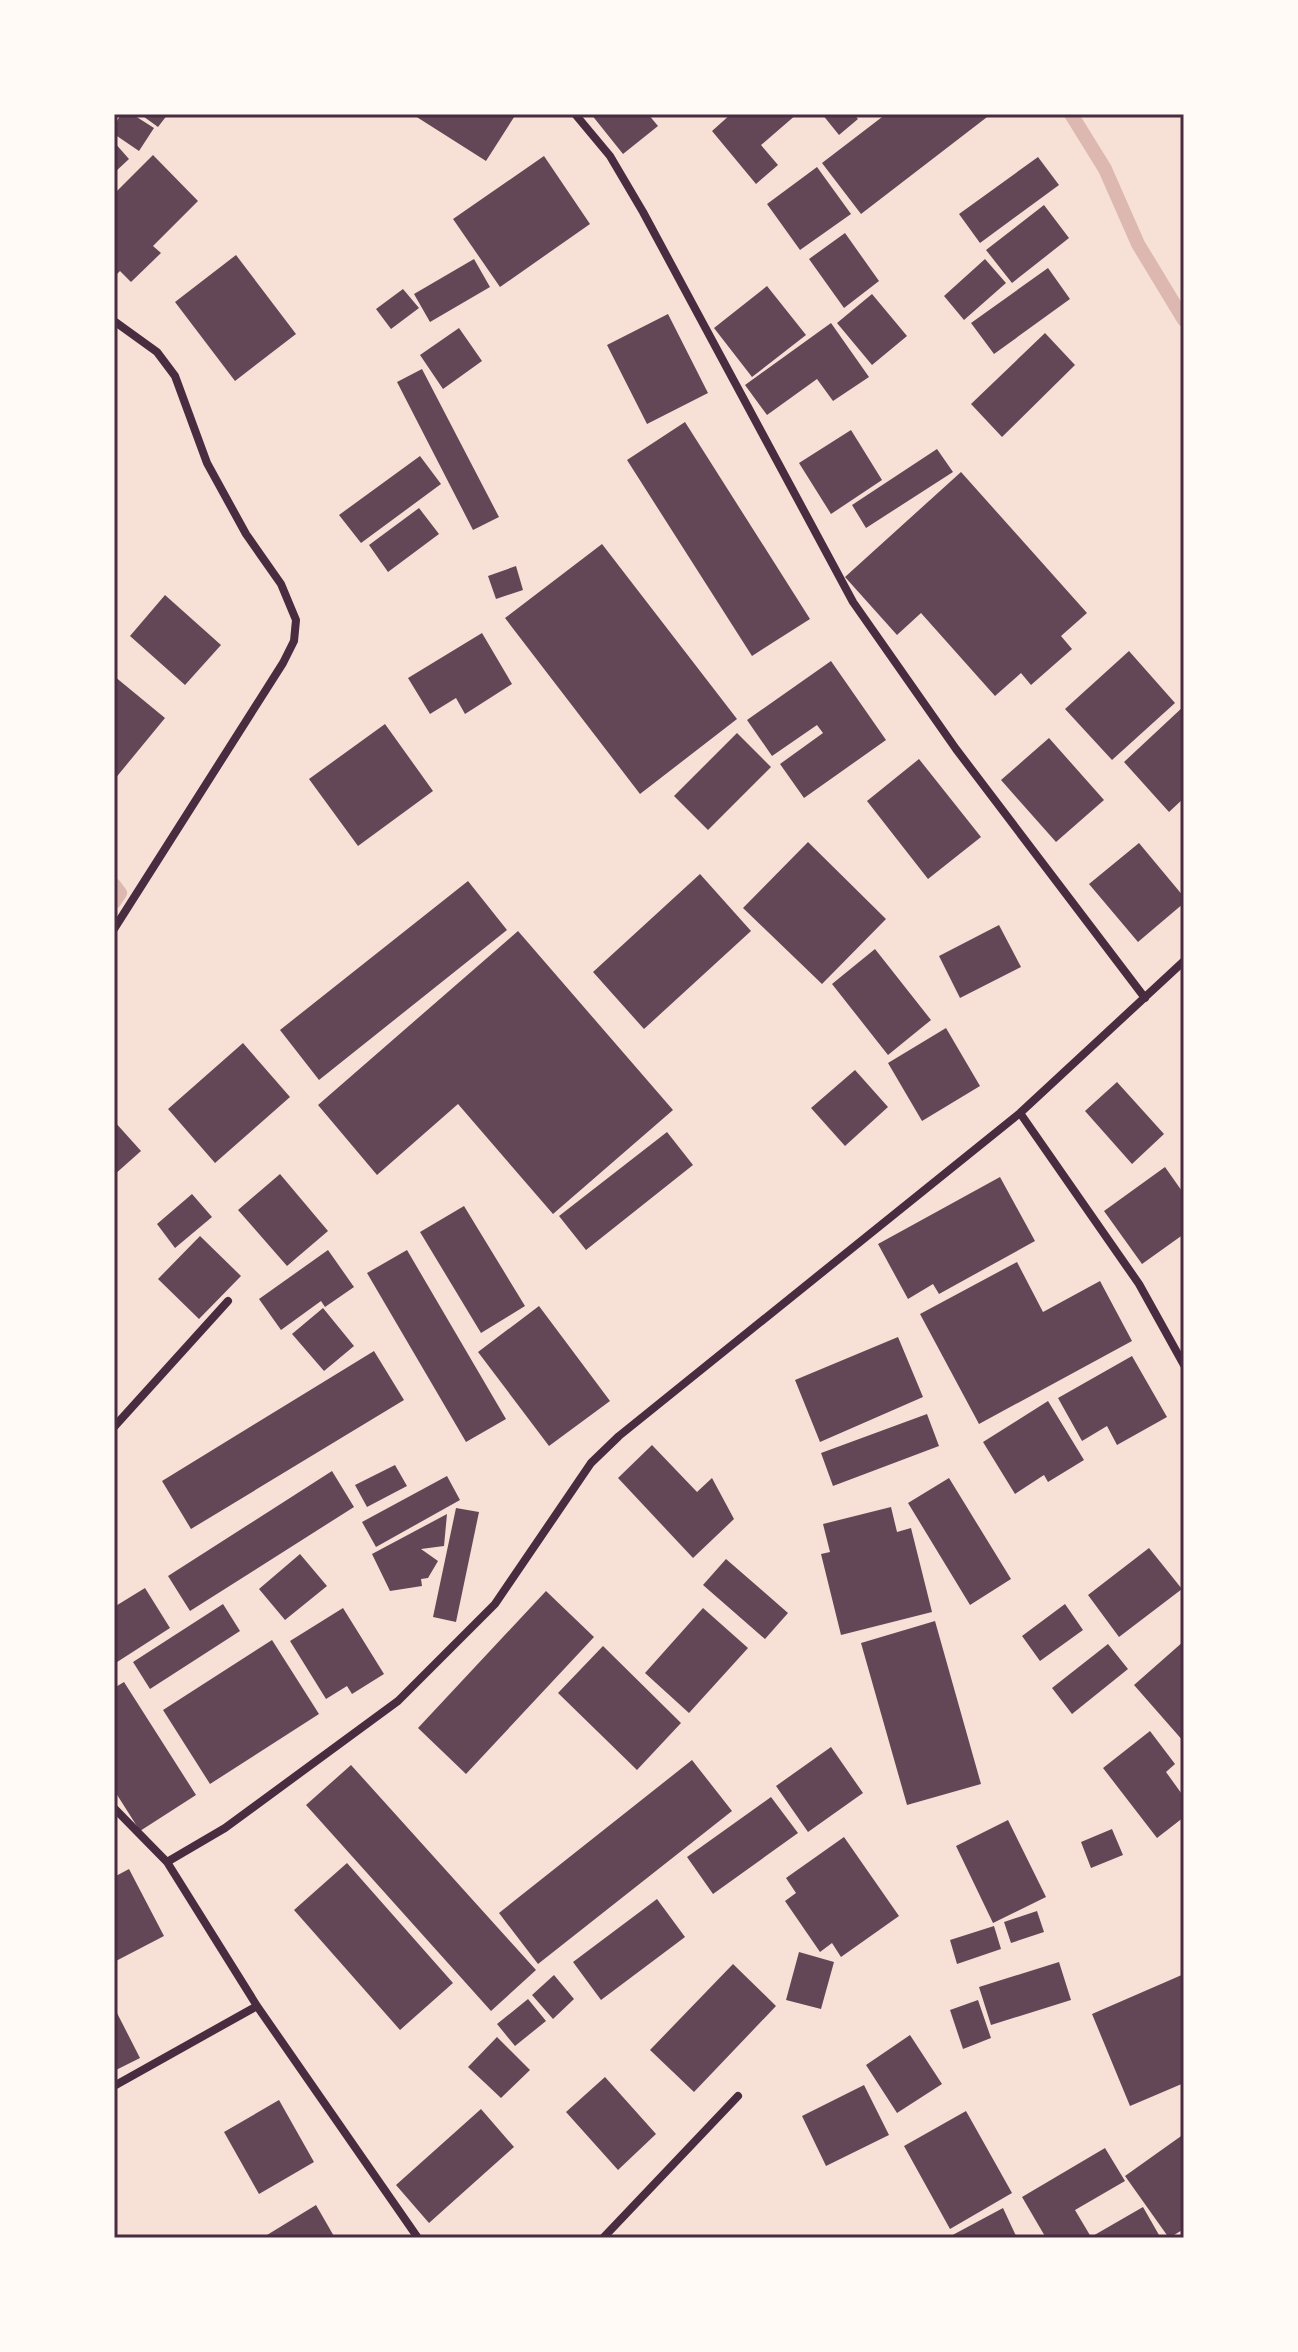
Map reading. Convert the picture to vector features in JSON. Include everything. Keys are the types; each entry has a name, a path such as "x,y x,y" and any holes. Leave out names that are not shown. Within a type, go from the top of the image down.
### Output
{"street":[{"path":"575,114 610,156 643,212 853,602 956,749 1145,998"},
{"path":"114,321 157,352 175,376 207,463 246,534 281,584 296,620 294,641 283,663 114,929"},
{"path":"167,1862 225,1828 398,1701 495,1604 591,1463 619,1436 1020,1113 1184,961"},
{"path":"1020,1113 1139,1284 1184,1365"},
{"path":"114,1427 228,1301"},
{"path":"114,1808 167,1862 257,2006 418,2238"},
{"path":"114,2086 257,2006"},
{"path":"603,2238 738,2096"}],"building":[{"path":"121,114 132,114 154,128 139,151 114,134 114,126"},
{"path":"140,114 168,114 158,127"},
{"path":"412,114 516,114 486,161"},
{"path":"591,114 648,114 658,126 623,154"},
{"path":"731,114 797,114 761,145 778,165 756,184 712,131"},
{"path":"822,114 854,114 858,119 839,135"},
{"path":"886,114 991,114 861,214 822,163"},
{"path":"114,142 129,159 114,173"},
{"path":"153,155 198,201 153,246 161,253 131,282 120,271 114,277 114,194"},
{"path":"544,156 590,224 500,287 453,219"},
{"path":"1038,157 1059,185 980,243 959,214"},
{"path":"817,167 851,214 800,250 767,204"},
{"path":"1044,205 1069,238 1012,283 986,250"},
{"path":"845,233 879,281 844,308 809,259"},
{"path":"236,255 296,334 235,381 175,302"},
{"path":"474,259 490,287 430,322 414,294"},
{"path":"985,259 1006,283 964,320 944,296"},
{"path":"1048,268 1070,299 994,354 971,323"},
{"path":"767,286 806,335 752,377 714,328"},
{"path":"403,289 419,308 391,329 376,309"},
{"path":"872,294 907,336 872,365 837,323"},
{"path":"668,314 708,393 647,424 607,345"},
{"path":"831,323 869,377 833,401 817,379 767,415 745,385"},
{"path":"459,328 482,361 443,389 420,355"},
{"path":"1045,333 1075,365 1002,437 971,404"},
{"path":"422,369 499,517 473,530 397,382"},
{"path":"685,422 810,619 752,656 627,460"},
{"path":"851,430 882,480 831,514 799,463"},
{"path":"937,449 953,472 866,528 852,505"},
{"path":"420,456 441,484 361,543 339,515"},
{"path":"961,472 1087,613 1061,636 1072,649 1031,685 1021,673 995,696 921,613 897,635 845,577"},
{"path":"419,508 439,534 388,572 369,545"},
{"path":"602,544 737,719 640,794 505,618"},
{"path":"516,566 523,590 496,599 488,576"},
{"path":"165,595 221,645 185,685 130,636"},
{"path":"482,633 512,684 465,714 456,698 430,714 408,678"},
{"path":"1129,651 1175,703 1112,760 1065,709"},
{"path":"831,661 886,740 804,798 780,764 823,733 817,725 772,756 747,720"},
{"path":"114,676 165,718 114,780"},
{"path":"1184,706 1184,798 1169,812 1124,762"},
{"path":"385,724 433,791 358,846 309,779"},
{"path":"737,733 771,767 708,830 674,796"},
{"path":"1049,738 1104,800 1056,842 1001,780"},
{"path":"919,759 981,837 928,879 867,801"},
{"path":"808,842 886,919 822,984 743,908"},
{"path":"1139,843 1184,897 1184,903 1138,942 1089,884"},
{"path":"700,874 751,931 644,1029 593,972"},
{"path":"468,881 507,930 319,1080 280,1030"},
{"path":"999,925 1021,967 960,998 939,956"},
{"path":"518,931 673,1110 553,1214 458,1104 377,1175 318,1105"},
{"path":"875,949 931,1020 888,1055 832,984"},
{"path":"946,1028 980,1086 922,1121 888,1063"},
{"path":"243,1043 290,1097 215,1163 168,1109"},
{"path":"855,1070 888,1107 845,1146 811,1108"},
{"path":"1117,1082 1164,1134 1132,1164 1085,1111"},
{"path":"114,1121 141,1151 114,1175"},
{"path":"667,1132 693,1165 586,1250 559,1216"},
{"path":"1165,1167 1184,1194 1184,1234 1142,1264 1104,1211"},
{"path":"280,1174 328,1231 287,1266 238,1210"},
{"path":"1000,1177 1035,1241 939,1294 933,1284 908,1299 878,1244"},
{"path":"192,1194 212,1217 175,1248 157,1224"},
{"path":"464,1206 525,1306 481,1333 420,1232"},
{"path":"200,1236 241,1276 199,1319 158,1279"},
{"path":"328,1250 354,1287 325,1307 321,1301 281,1330 259,1299"},
{"path":"407,1250 506,1419 466,1442 367,1273"},
{"path":"1017,1262 1043,1312 1100,1281 1132,1341 979,1424 920,1314"},
{"path":"539,1306 610,1401 549,1446 478,1352"},
{"path":"323,1308 354,1346 324,1371 292,1334"},
{"path":"898,1337 923,1397 820,1442 795,1380"},
{"path":"374,1351 404,1400 191,1529 162,1481"},
{"path":"1132,1356 1167,1417 1117,1445 1107,1426 1082,1441 1058,1398"},
{"path":"1048,1401 1084,1460 1048,1482 1044,1475 1015,1494 983,1442"},
{"path":"927,1414 939,1446 833,1486 821,1453"},
{"path":"652,1445 697,1492 712,1478 734,1519 693,1558 618,1478"},
{"path":"395,1465 407,1486 367,1507 355,1485"},
{"path":"332,1471 354,1507 190,1611 168,1576"},
{"path":"447,1476 460,1500 376,1547 362,1522"},
{"path":"949,1478 1011,1579 970,1605 908,1503"},
{"path":"891,1507 897,1532 911,1528 932,1612 841,1635 821,1554 830,1552 823,1524"},
{"path":"456,1508 479,1512 456,1622 433,1617"},
{"path":"447,1514 444,1546 421,1549 438,1561 428,1578 421,1579 422,1586 390,1591 372,1554"},
{"path":"1149,1548 1182,1589 1119,1637 1088,1595"},
{"path":"300,1554 327,1586 285,1620 259,1589"},
{"path":"726,1559 788,1613 765,1639 703,1585"},
{"path":"145,1588 170,1628 114,1664 114,1607"},
{"path":"546,1591 594,1637 466,1774 418,1728"},
{"path":"223,1604 240,1631 150,1689 133,1662"},
{"path":"1065,1604 1083,1630 1040,1661 1022,1636"},
{"path":"343,1608 384,1674 352,1694 347,1686 326,1699 290,1641"},
{"path":"703,1608 748,1648 689,1713 645,1673"},
{"path":"935,1621 981,1784 907,1805 861,1643"},
{"path":"272,1640 319,1714 210,1784 163,1710"},
{"path":"1184,1641 1184,1742 1134,1685"},
{"path":"1108,1644 1128,1669 1072,1714 1052,1688"},
{"path":"603,1646 681,1723 637,1770 558,1693"},
{"path":"124,1682 196,1795 140,1831 114,1790 114,1688"},
{"path":"1150,1731 1175,1764 1166,1772 1184,1797 1184,1817 1157,1838 1103,1768"},
{"path":"831,1747 863,1793 808,1832 776,1786"},
{"path":"692,1760 732,1811 538,1964 499,1913"},
{"path":"351,1765 536,1970 491,2011 306,1805"},
{"path":"771,1797 798,1833 713,1894 687,1857"},
{"path":"1008,1820 1046,1897 993,1923 956,1846"},
{"path":"1112,1829 1123,1855 1091,1868 1081,1842"},
{"path":"844,1837 899,1916 841,1957 832,1943 820,1952 785,1901 796,1893 786,1878"},
{"path":"347,1863 453,1983 400,2030 294,1910"},
{"path":"129,1869 164,1936 114,1962 114,1877"},
{"path":"657,1899 685,1937 601,2000 573,1962"},
{"path":"1037,1911 1044,1932 1011,1943 1004,1922"},
{"path":"994,1926 1001,1949 957,1964 950,1940"},
{"path":"799,1952 834,1962 821,2009 786,2000"},
{"path":"1059,1962 1071,2000 991,2025 979,1987"},
{"path":"733,1964 776,2006 694,2092 650,2050"},
{"path":"1184,1974 1184,2083 1130,2106 1092,2014"},
{"path":"554,1975 574,1999 553,2019 532,1995"},
{"path":"528,1999 546,2021 515,2046 497,2024"},
{"path":"978,2000 991,2038 963,2049 950,2010"},
{"path":"117,2013 140,2058 114,2071 114,2014"},
{"path":"910,2035 942,2084 897,2113 866,2065"},
{"path":"497,2037 530,2070 501,2098 468,2067"},
{"path":"605,2077 656,2134 618,2170 566,2112"},
{"path":"864,2085 889,2135 826,2166 802,2116"},
{"path":"279,2100 314,2162 259,2194 224,2132"},
{"path":"481,2109 514,2147 429,2223 396,2185"},
{"path":"966,2111 1012,2193 950,2229 904,2146"},
{"path":"1184,2134 1184,2229 1169,2238 1125,2176"},
{"path":"1105,2148 1125,2181 1075,2210 1091,2237 1143,2207 1159,2235 1154,2238 1046,2238 1022,2197"},
{"path":"316,2205 335,2238 269,2238 267,2235"},
{"path":"1003,2208 1017,2238 947,2238"}],"waterway":[{"path":"1071,114 1105,169 1138,244 1184,320"},
{"path":"114,885 120,893 114,902"}]}
